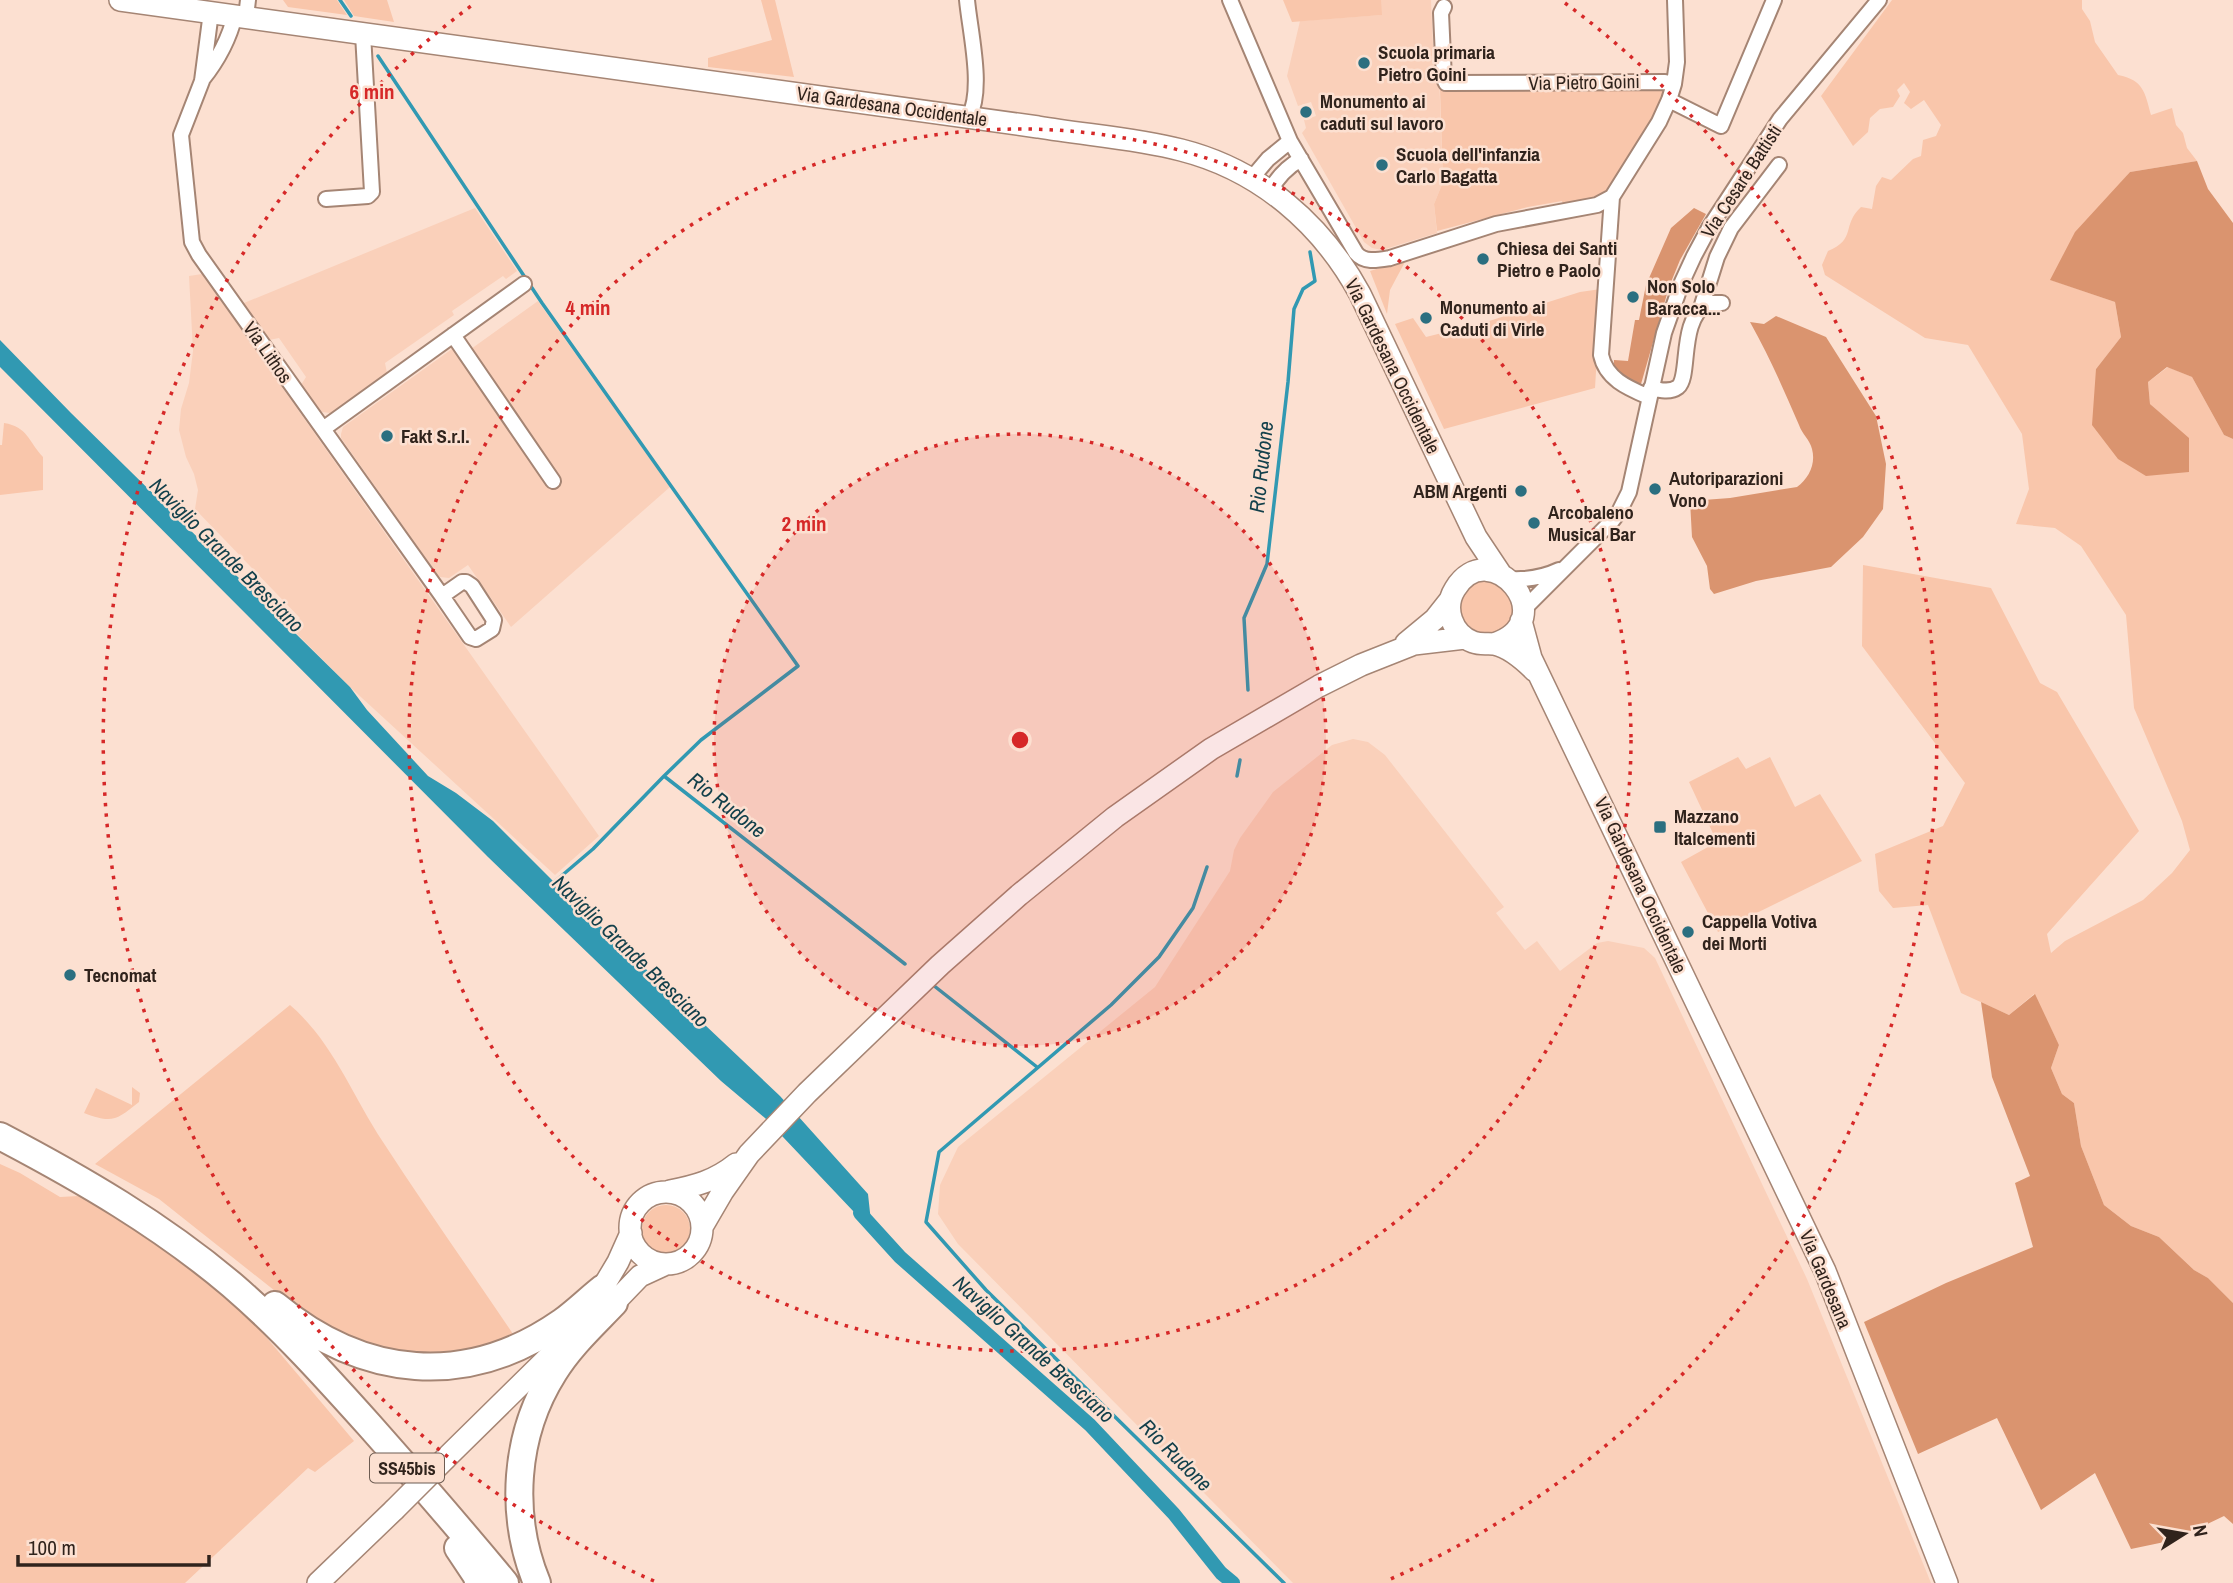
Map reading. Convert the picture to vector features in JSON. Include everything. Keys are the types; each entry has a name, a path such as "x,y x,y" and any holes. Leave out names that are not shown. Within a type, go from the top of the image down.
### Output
{"highway":[{"name":"SS45bis","path":"0,1136 111,1197 180,1245 232,1286 305,1355 421,1484 505,1583"},
{"path":"111,1197 165,1220 295,1322 322,1339 354,1354 390,1364 440,1366 464,1363 513,1350 608,1296"},
{"path":"537,1583 522,1535 519,1507 520,1471 526,1438 536,1403 554,1371 608,1296"},
{"path":"305,1355 324,1392 441,1525 464,1556 479,1583"}],"main road":[{"name":"Via Gardesana Occidentale","path":"120,0 230,10 363,34 1167,146 1202,156 1251,178 1315,229 1351,277 1486,555 1520,592 1524,640 1687,983"},
{"name":"Via Gardesana Occidentale","path":"1390,654 1424,630 1466,577 1471,545 1467,519"},
{"path":"1466,577 1482,571 1504,576"},
{"path":"1450,600 1454,625 1465,638"},
{"path":"1494,644 1510,636 1522,616"},
{"name":"Via Gardesana Occidentale","path":"1390,654 1414,643 1465,638 1474,643 1494,644 1518,656 1539,674"},
{"path":"666,1264 656,1263 643,1255 634,1243 631,1233 636,1209 651,1195 698,1186 721,1176 749,1154 807,1093 940,965 1115,817 1211,749 1318,687 1390,654"},
{"name":"Via Gardesana","path":"1687,983 1825,1271 1947,1583"},
{"path":"702,1227 749,1154"},
{"path":"317,1583 579,1328 608,1296 640,1276 684,1259 694,1252 702,1236 700,1215 688,1199 663,1192"},
{"path":"608,1296 618,1262 631,1233"}],"street":[{"path":"967,0 976,88 969,117"},
{"path":"1230,0 1290,141 1359,257 1369,260 1390,258 1512,220 1597,205 1612,197"},
{"path":"1650,393 1620,384 1603,363 1601,349 1612,197 1669,100 1676,62 1675,0"},
{"path":"1669,100 1721,126 1774,0"},
{"name":"Via Cesare Battisti","path":"1522,616 1612,521 1625,502 1664,333 1682,282 1709,228 1780,119 1879,0"},
{"name":"Via Pietro Goini","path":"1444,7 1441,13 1444,79 1448,84 1674,84"},
{"name":"Via Lithos","path":"230,10 184,125 180,144 192,242 442,596"},
{"name":"Via Lithos","path":"202,81 221,55 228,40 230,10"},
{"path":"326,199 368,196 372,192 363,34"},
{"path":"1251,178 1290,141"},
{"path":"1270,191 1288,167 1301,159"},
{"name":"Via Cesare Battisti","path":"1650,393 1670,391 1680,385 1684,377 1686,344 1717,257 1731,228 1779,165"},
{"path":"323,429 524,284"},
{"path":"1701,308 1713,301 1722,303"},
{"path":"453,335 553,481"},
{"name":"Via Cesare Battisti","path":"1504,576 1528,579 1542,577 1569,564"}],"shaded area":[{"path":"283,0 337,0 347,15 288,7"},
{"path":"344,0 387,0 394,22 354,16"},
{"path":"761,0 775,0 794,77 708,67 708,58 772,40"},
{"path":"1283,0 1381,0 1382,15 1292,22"},
{"path":"1381,0 1431,0 1433,46 1438,47 1443,182 1434,204 1437,233 1382,250 1372,248 1364,242 1302,133 1306,128 1304,120 1316,116 1311,102 1298,106 1287,76 1300,21 1381,15"},
{"path":"1892,0 2082,0 2082,9 2090,21 2095,42 2118,75 2138,84 2145,94 2151,115 2172,108 2176,125 2197,161 2130,172 2108,198 2051,280 2115,302 2121,337 2096,369 2166,420 2150,404 2148,382 2168,367 2192,377 2224,435 2233,439 2233,1303 2159,1237 2131,1226 2104,1205 2081,1146 2074,1103 2062,1094 2051,1068 2059,1045 2034,994 2009,1015 1961,993 1928,905 1893,908 1879,891 1875,854 1943,826 1965,783 1862,646 1863,565 1991,588 2040,683 2057,692 2139,831 2047,934 2051,953 2065,941 2143,900 2172,873 2190,850 2182,821 2134,708 2126,615 2081,546 2055,528 2016,524 2029,489 2022,434 1968,345 1925,338 1825,275 1822,265 1828,251 1843,242 1851,220 1861,207 1872,209 1876,186 1882,177 1891,180 1913,159 1921,156 1923,140 1936,136 1941,125 1924,100 1911,109 1904,103 1910,92 1904,83 1897,90 1900,96 1893,107 1880,109 1870,118 1868,132 1853,146 1821,96"},
{"path":"1666,87 1658,110 1610,190 1602,198 1563,205 1562,201 1528,207 1437,231 1434,204 1443,182 1440,89"},
{"path":"2197,161 2208,189 2233,223 2233,439 2224,435 2192,377 2167,367 2148,382 2150,404 2189,438 2189,472 2146,476 2118,459 2092,425 2096,369 2121,337 2115,302 2050,280 2075,232 2130,172"},
{"path":"475,208 517,271 506,279 503,276 452,311 454,315 385,363 387,373 337,410 322,412 301,385 306,377 279,338 269,340 244,303"},
{"path":"1694,208 1706,214 1680,260 1669,287 1641,384 1632,382 1617,371 1614,360 1628,361 1635,320 1639,320 1646,285 1671,228"},
{"path":"1406,260 1390,290 1387,314 1370,271"},
{"path":"202,274 599,836 555,875 350,687 291,628 300,618 195,509 198,490 179,430 193,351 189,276"},
{"path":"1601,289 1595,388 1444,429 1395,324 1413,318 1426,337 1486,322 1580,292"},
{"path":"538,301 670,487 511,627 468,565 449,578 437,574 341,438 341,434 343,427 452,349 471,349"},
{"path":"1776,316 1826,337 1876,416 1886,464 1883,509 1863,537 1831,567 1756,581 1714,594 1710,589 1707,566 1692,537 1690,501 1730,498 1797,487 1808,475 1812,465 1811,446 1750,322 1764,324"},
{"path":"4,423 23,431 43,457 43,490 0,495 0,445"},
{"path":"1483,579 1501,584 1515,607 1511,624 1488,638 1463,628 1457,602 1467,586"},
{"path":"1353,739 1368,742 1385,755 1504,907 1496,913 1525,950 1537,941 1560,971 1597,943 1608,941 1644,948 1655,958 1807,1279 1931,1583 1293,1583 958,1244 938,1214 940,1185 958,1147 1155,987 1230,871 1234,850 1240,838 1273,792 1332,745"},
{"path":"1738,757 1746,769 1770,757 1795,807 1820,794 1862,861 1718,932 1681,862 1717,842 1689,782"},
{"path":"2035,994 2059,1045 2051,1068 2062,1094 2074,1103 2081,1146 2104,1205 2131,1226 2159,1237 2233,1303 2233,1524 2224,1516 2174,1540 2131,1549 2095,1473 2041,1510 1997,1418 1918,1454 1864,1322 1946,1283 2033,1247 2015,1183 2030,1176 1992,1077 1981,1002 2009,1015"},
{"path":"290,1005 330,1052 383,1142 513,1334 478,1349 424,1356 376,1351 304,1314 159,1199 95,1164"},
{"path":"132,1087 140,1093 139,1102 119,1116 108,1119 84,1113 96,1088 132,1105"},
{"path":"0,1164 60,1197 79,1196 132,1228 199,1276 233,1303 261,1331 354,1441 315,1472 308,1468 185,1583 0,1583"},
{"path":"666,1205 683,1212 690,1229 683,1246 666,1253 649,1246 642,1229 649,1212"}],"water":[{"path":"0,340 350,687 367,710 428,776 493,821 780,1096 868,1194 872,1231 765,1118 721,1081 488,857 0,367"}],"waterway":[{"path":"340,0 351,16"},
{"path":"378,56 542,303 798,666 701,740 664,776"},
{"name":"Rio Rudone","path":"1248,690 1244,618 1267,564 1294,309 1303,289 1315,281 1310,252"},
{"name":"Rio Rudone","path":"1237,776 1240,760"},
{"name":"Rio Rudone","path":"552,884 593,849 664,776 905,964"},
{"name":"Rio Rudone","path":"1207,867 1193,908 1159,957 1111,1005 939,1152 926,1222 986,1290 1284,1583"},
{"name":"Rio Rudone","path":"933,985 1037,1067"},
{"name":"Naviglio Grande Bresciano","path":"860,1213 900,1257 1090,1425 1174,1514 1221,1573 1233,1583"}],"place":[{"name":"Scuola primaria Pietro Goini","path":"1364,63"},
{"name":"Monumento ai caduti sul lavoro","path":"1306,112"},
{"name":"Scuola dell'infanzia Carlo Bagatta","path":"1382,165"},
{"name":"Chiesa dei Santi Pietro e Paolo","path":"1483,259"},
{"name":"Non Solo Baracca...","path":"1633,297"},
{"name":"Monumento ai Caduti di Virle","path":"1426,318"},
{"name":"Fakt S.r.l.","path":"387,436"},
{"name":"Autoriparazioni Vono","path":"1655,489"},
{"name":"ABM Argenti","path":"1521,491"},
{"name":"Arcobaleno Musical Bar","path":"1534,523"},
{"name":"Mazzano Italcementi","path":"1660,827"},
{"name":"Cappella Votiva dei Morti","path":"1688,932"},
{"name":"Tecnomat","path":"70,975"}]}
